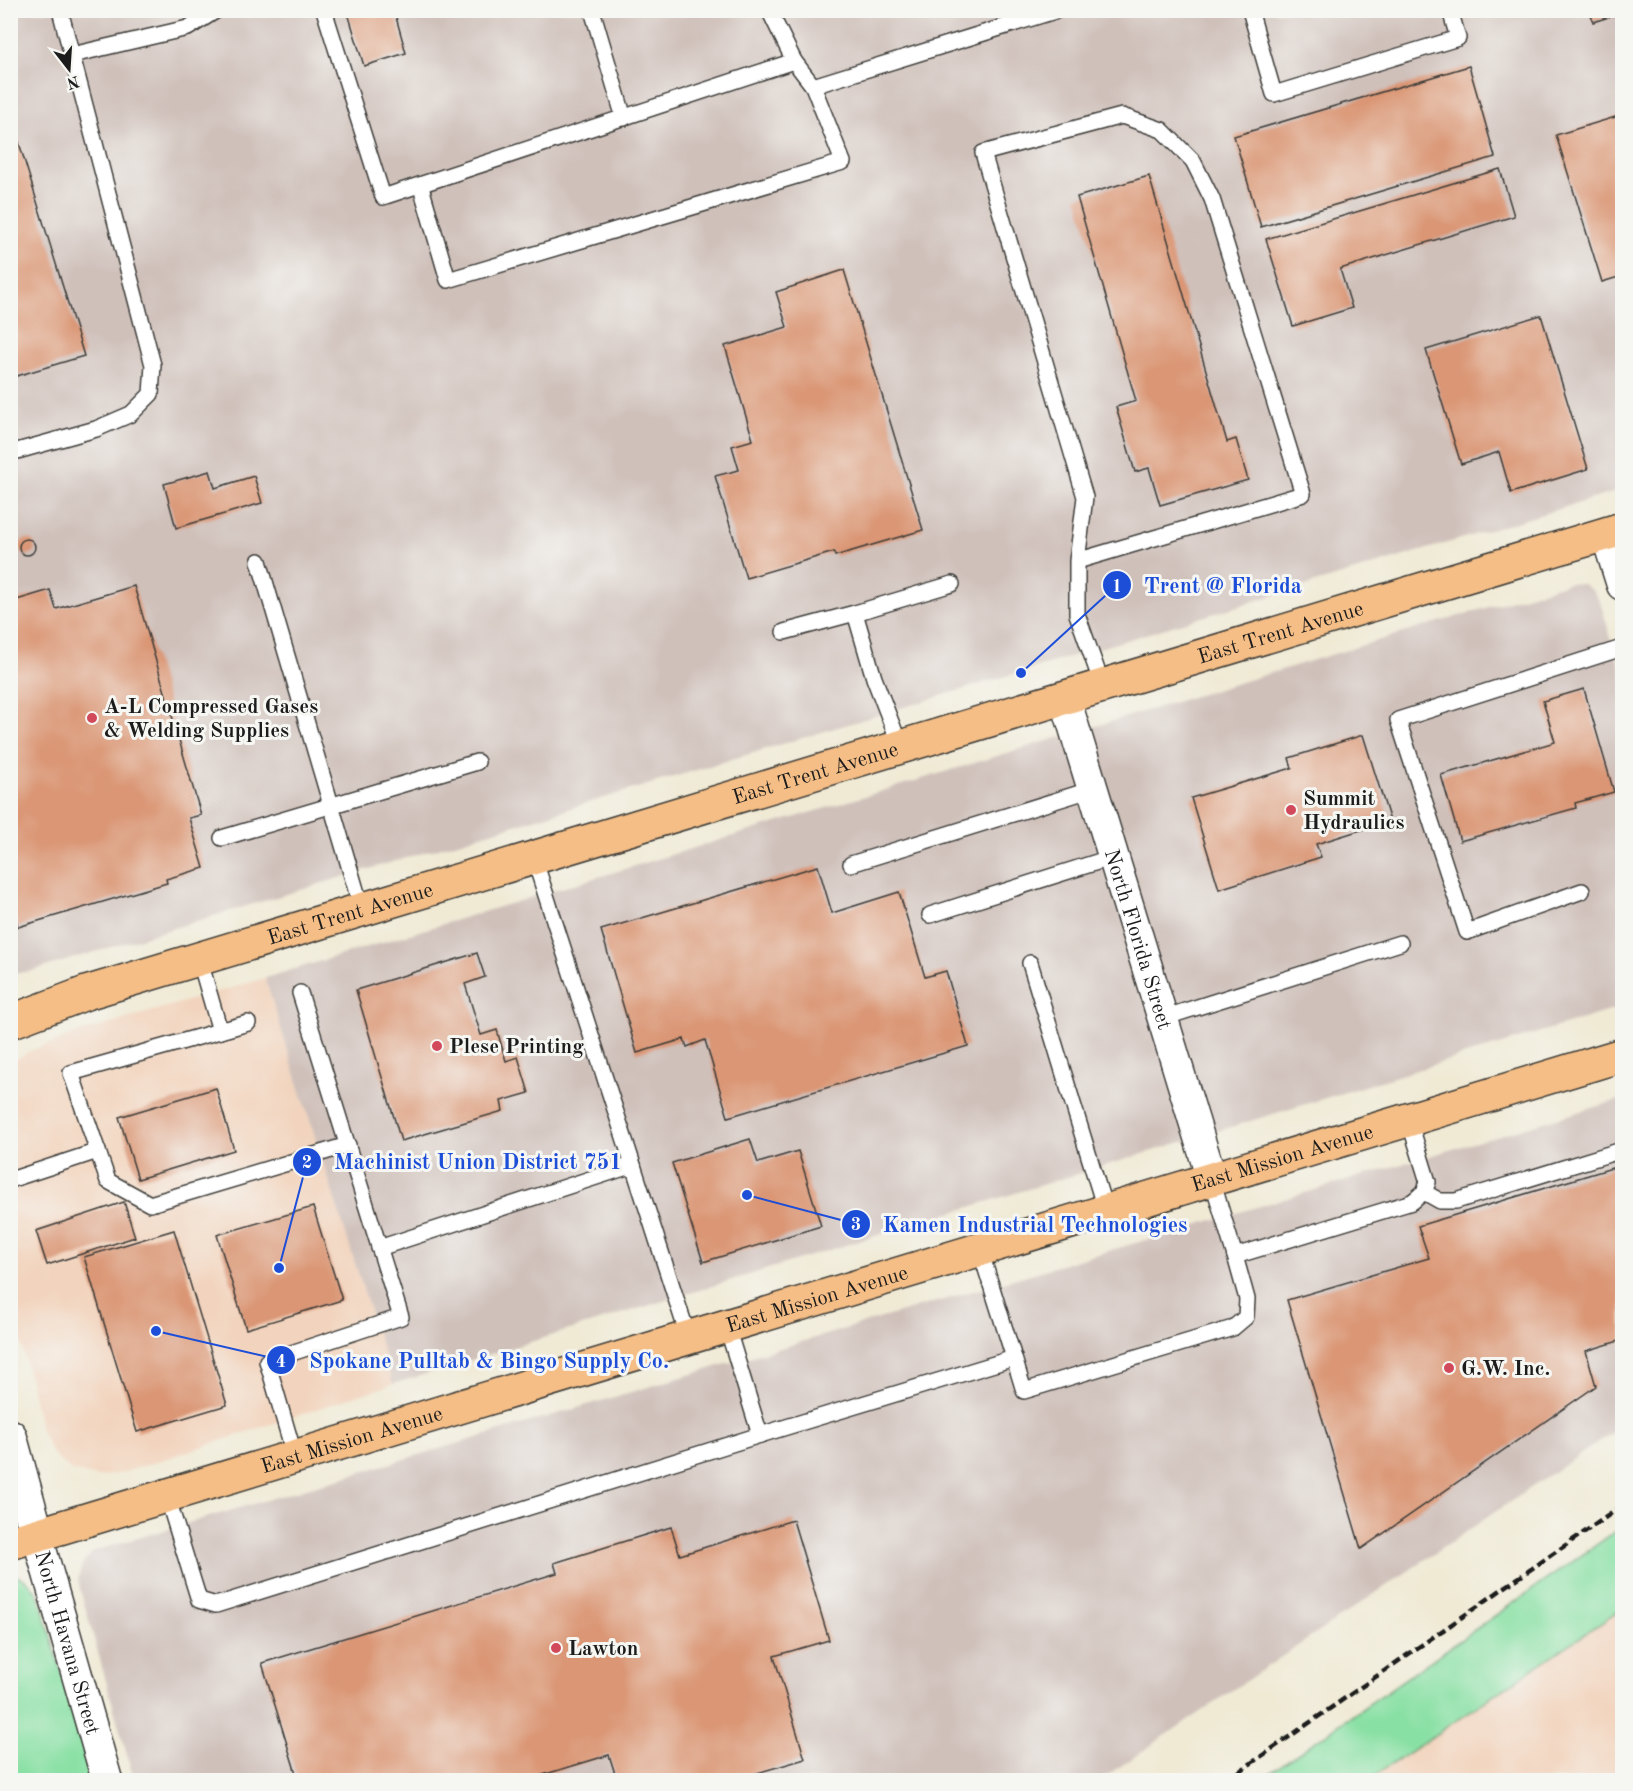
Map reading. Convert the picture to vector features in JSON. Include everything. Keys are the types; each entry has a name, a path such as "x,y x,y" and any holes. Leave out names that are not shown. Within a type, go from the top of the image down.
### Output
{"main road":[{"name":"East Trent Avenue","path":"10,1022 86,993 199,958 1615,531"},
{"name":"East Mission Avenue","path":"24,1539 1623,1055"}],"street":[{"path":"1615,531 1623,585"},
{"name":"North Florida Street","path":"1065,698 1212,1180"},
{"name":"North Havana Street","path":"10,1436 24,1539 107,1780"}],"lane":[{"path":"10,453 96,429 131,414 152,394 153,365 60,10"},
{"path":"72,55 188,27 217,10"},
{"path":"324,10 383,197 421,187 794,61"},
{"path":"592,10 624,118"},
{"path":"421,187 448,280 843,162 813,86 794,61 769,10"},
{"path":"813,86 1058,10"},
{"path":"1250,10 1274,94 1458,38 1450,10"},
{"path":"1077,561 1303,494 1212,199 1193,160 1161,130 1122,116 983,153 1085,497 1077,561 1077,614 1103,687"},
{"path":"259,561 362,910"},
{"path":"784,632 952,584"},
{"path":"855,613 901,748"},
{"path":"1582,891 1467,932 1398,720 1623,648"},
{"path":"222,838 477,762"},
{"path":"852,864 1093,789"},
{"path":"930,915 1113,856"},
{"path":"534,858 689,1339"},
{"path":"1162,1017 1400,943"},
{"path":"199,958 220,1031"},
{"path":"1030,963 1106,1212"},
{"path":"294,1457 267,1361 401,1317 300,993"},
{"path":"248,1023 71,1073 108,1181 150,1204 348,1144"},
{"path":"1235,1256 1412,1202 1424,1192 1428,1182 1409,1120"},
{"path":"1424,1192 1440,1201 1456,1201 1623,1150"},
{"path":"10,1180 98,1151"},
{"path":"379,1248 633,1165"},
{"path":"980,1250 1024,1390 1233,1328 1246,1317 1247,1299 1212,1180"},
{"path":"727,1328 760,1435"},
{"path":"167,1496 200,1600 216,1605 1014,1358"}],"shaded area":[{"path":"10,11 1622,11 1622,490 32,971 11,974"},
{"path":"1568,583 1583,584 1593,591 1600,602 1622,674 1622,1007 393,1384 265,978"},
{"path":"265,978 393,1384 122,1473 96,1477 73,1471 53,1455 41,1431 11,1296 10,1063 28,1052 78,1033"},
{"path":"1622,1099 1622,1426 1100,1780 134,1780 80,1589 78,1577 84,1562 94,1551"},
{"path":"1622,1599 1622,1780 1354,1780"}],"green space":[{"path":"1622,1527 1622,1609 1368,1780 1260,1780"},
{"path":"10,1576 16,1576 29,1582 40,1599 93,1780 11,1780"}],"building":[{"path":"347,10 394,10 406,53 364,66"},
{"path":"1590,10 1622,10 1622,13 1593,22"},
{"path":"1469,66 1495,157 1261,227 1234,136"},
{"path":"10,113 84,356 10,378"},
{"path":"1622,115 1622,276 1602,282 1556,135"},
{"path":"1500,169 1514,216 1340,269 1352,308 1293,326 1266,239"},
{"path":"1149,176 1227,442 1236,439 1248,480 1160,505 1149,468 1135,472 1116,407 1136,401 1077,197"},
{"path":"844,270 923,530 835,556 834,552 746,578 715,476 739,470 732,446 753,440 725,346 787,327 776,292"},
{"path":"1541,315 1588,469 1511,493 1499,452 1461,464 1426,350"},
{"path":"210,471 215,488 254,476 262,503 176,528 164,484"},
{"path":"27,539 35,547 27,555 19,547"},
{"name":"A-L Compressed Gases & Welding Supplies","path":"134,586 201,815 189,818 204,868 166,879 167,883 18,927 16,919 10,920 10,622 14,621 10,602 50,590 56,609"},
{"path":"1584,689 1614,792 1575,803 1576,808 1460,841 1441,775 1555,742 1543,701"},
{"name":"Summit Hydraulics","path":"1363,735 1390,821 1316,844 1321,857 1219,889 1191,798 1292,768 1289,758"},
{"path":"818,866 832,913 899,892 925,977 946,971 968,1046 728,1117 705,1040 687,1047 684,1039 637,1053 601,930"},
{"name":"Plese Printing","path":"477,953 485,977 465,984 481,1035 497,1030 506,1061 518,1057 529,1093 501,1101 503,1111 401,1141 356,990"},
{"path":"216,1088 234,1150 138,1179 119,1117"},
{"path":"750,1139 758,1163 798,1151 821,1226 703,1262 672,1163"},
{"name":"G.W. Inc.","path":"1622,1165 1622,1340 1586,1351 1596,1386 1361,1549 1287,1300 1429,1258 1418,1226"},
{"path":"124,1202 135,1237 47,1265 36,1231"},
{"path":"313,1207 342,1300 246,1329 217,1235"},
{"path":"174,1230 227,1405 137,1432 84,1257"},
{"name":"Lawton","path":"793,1520 829,1640 774,1656 805,1759 733,1780 617,1780 609,1755 526,1780 298,1780 262,1663 557,1573 554,1563 671,1527 680,1555"}],"railway":[{"path":"1227,1780 1622,1506"}],"place":[{"name":"Trent @ Florida","path":"1021,673"},
{"name":"A-L Compressed Gases & Welding Supplies","path":"92,718"},
{"name":"Summit Hydraulics","path":"1291,810"},
{"name":"Plese Printing","path":"437,1046"},
{"name":"Kamen Industrial Technologies","path":"747,1195"},
{"name":"Machinist Union District 751","path":"279,1268"},
{"name":"Spokane Pulltab & Bingo Supply Co.","path":"156,1331"},
{"name":"G.W. Inc.","path":"1449,1368"},
{"name":"Lawton","path":"556,1648"}]}
